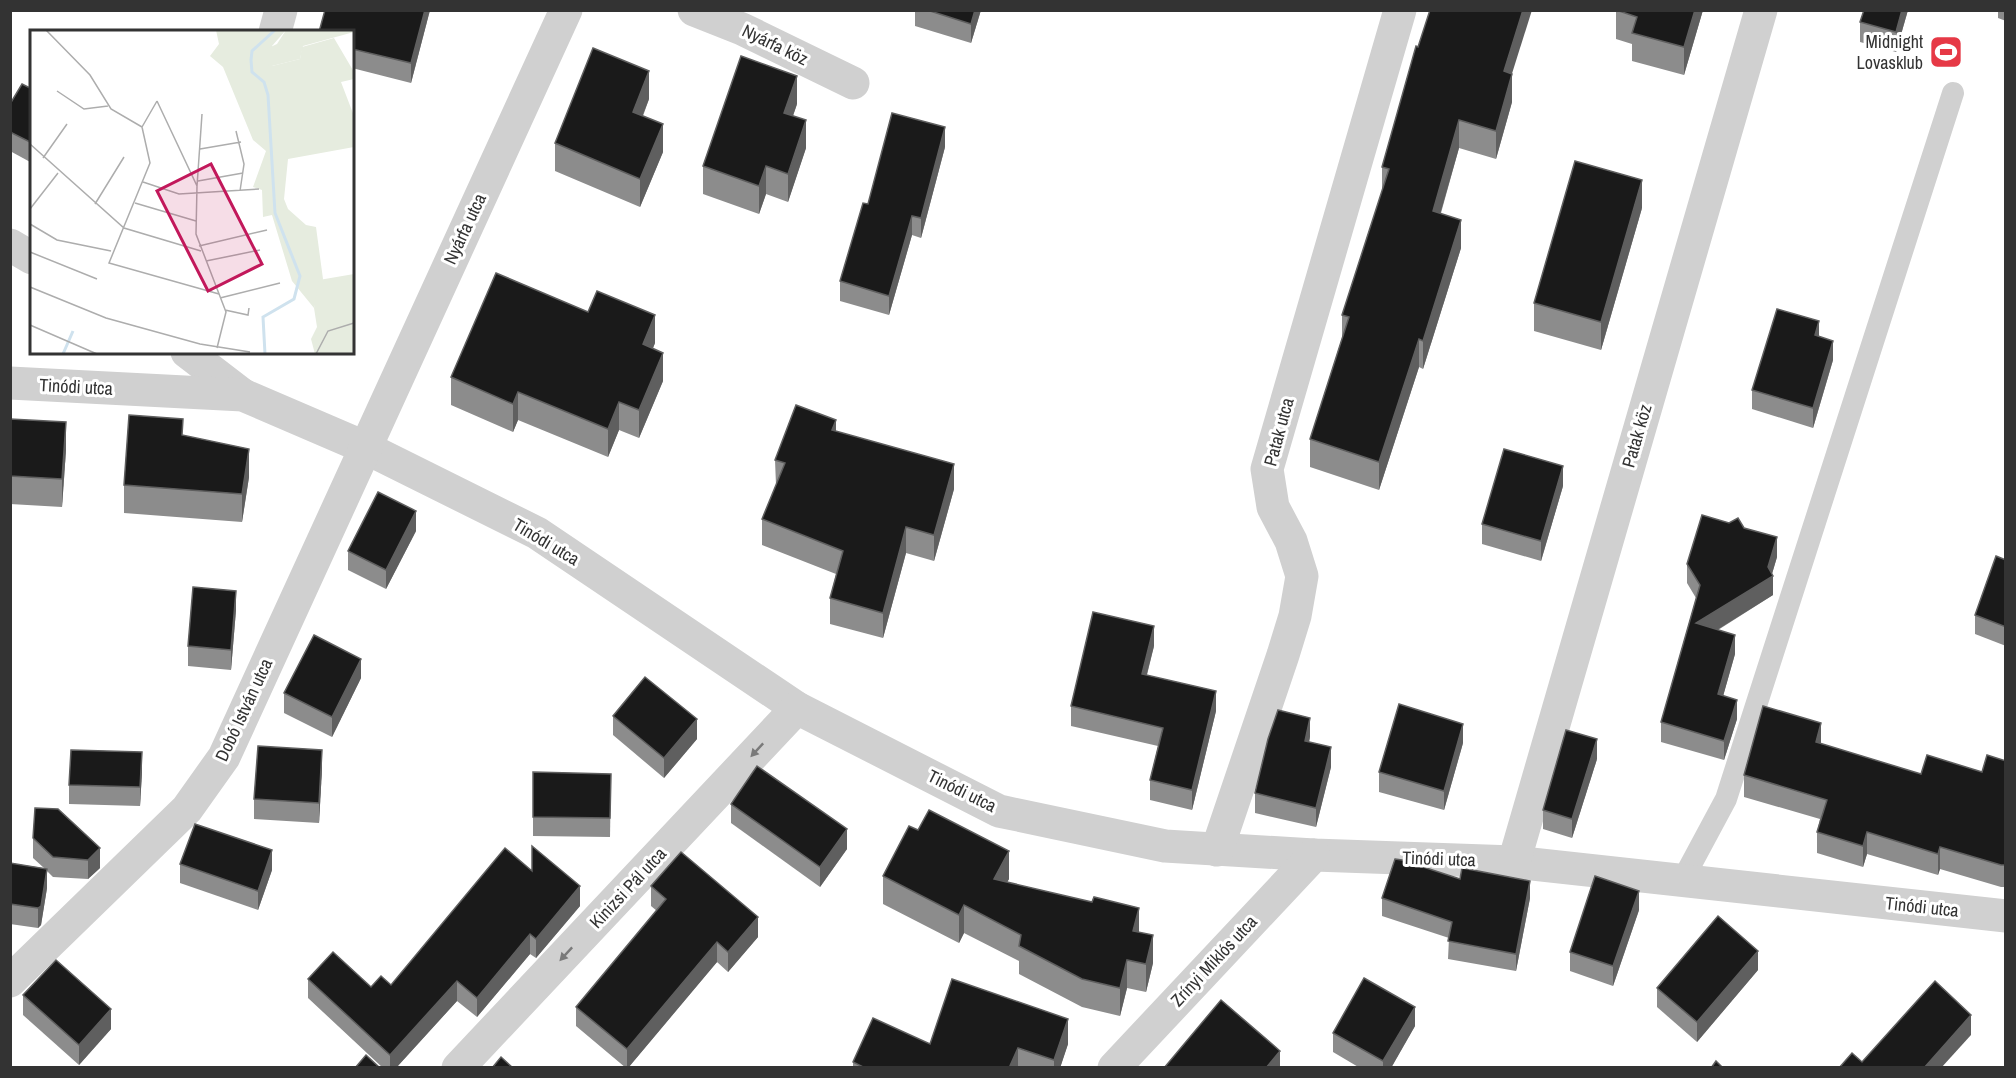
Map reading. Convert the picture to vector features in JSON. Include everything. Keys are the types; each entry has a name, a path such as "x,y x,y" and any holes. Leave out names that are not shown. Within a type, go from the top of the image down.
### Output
{"street":[{"path":"276,30 281,10"},
{"name":"Nyárfa utca","path":"364,447 566,10"},
{"name":"Nyárfa köz","path":"694,10 742,28 854,83"},
{"name":"Patak utca","path":"1217,850 1283,655 1302,576 1291,542 1272,507 1267,469 1400,10"},
{"name":"Patak köz","path":"1514,862 1761,10"},
{"path":"10,245 30,257"},
{"path":"190,354 243,395"},
{"name":"Tinódi utca","path":"10,383 243,395 364,447 537,533 797,708 999,811 1166,846 1314,855 1514,862 2006,916"},
{"name":"Dobó István utca","path":"10,981 187,809 224,757 364,447"},
{"name":"Kinizsi Pál utca","path":"459,1068 797,708"},
{"name":"Zrínyi Miklós utca","path":"1114,1068 1314,855"}],"lane":[{"path":"1682,881 1726,799 1953,93"}],"building":[{"path":"325,10 425,10 411,63 354,49 354,30 320,30"},
{"path":"927,10 975,10 971,24"},
{"path":"1430,10 1523,10 1504,71 1512,74 1496,131 1459,120 1433,211 1461,220 1423,341 1419,339 1379,462 1310,439 1349,317 1342,315 1389,169 1382,167 1416,46 1418,47"},
{"path":"1616,10 1695,10 1684,47 1632,33 1637,17"},
{"path":"1864,10 1902,10 1896,32 1860,22"},
{"path":"593,48 649,71 633,112 663,124 640,179 555,143"},
{"path":"741,56 797,76 784,113 806,120 788,174 766,166 759,186 703,166"},
{"path":"22,84 30,88 30,142 10,132 10,104"},
{"path":"892,113 945,127 921,218 912,216 889,296 840,281 863,203 868,204"},
{"path":"1575,161 1642,180 1601,322 1534,303"},
{"path":"496,273 588,312 597,291 655,315 643,344 663,353 639,410 619,402 608,429 518,392 513,404 451,377"},
{"path":"1777,309 1819,321 1815,335 1833,341 1813,408 1752,390"},
{"path":"796,405 836,420 832,430 954,464 934,535 906,527 883,613 830,598 843,551 762,519 785,463 775,460"},
{"path":"129,415 183,419 182,435 249,449 242,494 124,485"},
{"path":"10,419 66,422 62,479 10,476"},
{"path":"1504,449 1563,466 1541,541 1482,524"},
{"path":"378,492 416,511 386,570 348,551"},
{"path":"1702,515 1729,523 1738,518 1744,528 1777,537 1768,567 1773,576 1696,623 1735,635 1718,694 1737,700 1724,741 1661,722 1700,585 1687,564"},
{"path":"1996,556 2006,560 2006,627 1975,615"},
{"path":"193,587 236,591 231,650 188,646"},
{"path":"1093,612 1154,626 1142,674 1216,691 1192,790 1150,780 1163,728 1071,706"},
{"path":"314,635 361,659 332,717 284,693"},
{"path":"645,677 697,719 664,758 613,716"},
{"path":"1399,704 1463,724 1444,791 1379,772"},
{"path":"1763,706 1821,723 1816,742 1921,774 1927,755 1982,772 1987,755 2006,761 2006,865 1940,847 1938,854 1867,832 1863,846 1817,832 1827,800 1744,775"},
{"path":"1278,710 1310,718 1305,741 1331,747 1316,808 1255,793 1268,739"},
{"path":"1566,730 1597,739 1572,819 1543,810"},
{"path":"258,746 322,750 319,803 254,799"},
{"path":"71,750 142,752 140,787 69,785"},
{"path":"757,766 847,829 820,867 731,804"},
{"path":"533,772 611,774 610,818 533,817"},
{"path":"35,808 58,809 100,848 88,860 53,857 33,838"},
{"path":"929,810 1009,851 994,879 1092,902 1094,897 1139,908 1133,931 1153,935 1146,964 1127,960 1120,988 1082,979 1019,946 1021,935 964,905 959,915 883,876 909,826 918,830"},
{"path":"195,824 272,850 258,891 180,864"},
{"path":"532,846 580,886 536,939 530,934 477,998 457,981 390,1055 308,979 333,952 371,987 381,976 391,985 505,848 532,871"},
{"path":"681,852 758,917 728,952 717,942 627,1049 576,1007 666,899 651,886"},
{"path":"1395,859 1460,879 1462,868 1530,881 1516,954 1448,941 1452,922 1382,898"},
{"path":"10,863 47,869 41,906 38,908 10,904"},
{"path":"1595,876 1639,891 1613,966 1570,952"},
{"path":"1718,916 1758,951 1697,1022 1657,988"},
{"path":"56,960 111,1009 79,1045 23,995"},
{"path":"1364,978 1415,1007 1383,1061 1333,1033"},
{"path":"952,979 1068,1019 1054,1060 1018,1048 1009,1068 865,1068 853,1062 873,1018 930,1044"},
{"path":"1935,981 1971,1015 1924,1068 1839,1068 1852,1053 1862,1062"},
{"path":"1221,1000 1280,1051 1266,1068 1164,1068"},
{"path":"366,1055 380,1068 355,1068"},
{"path":"501,1057 513,1068 492,1068"},
{"path":"1716,1061 1723,1068 1711,1068"}],"place":[{"name":"Midnight Lovasklub","path":"1946,52"}]}
